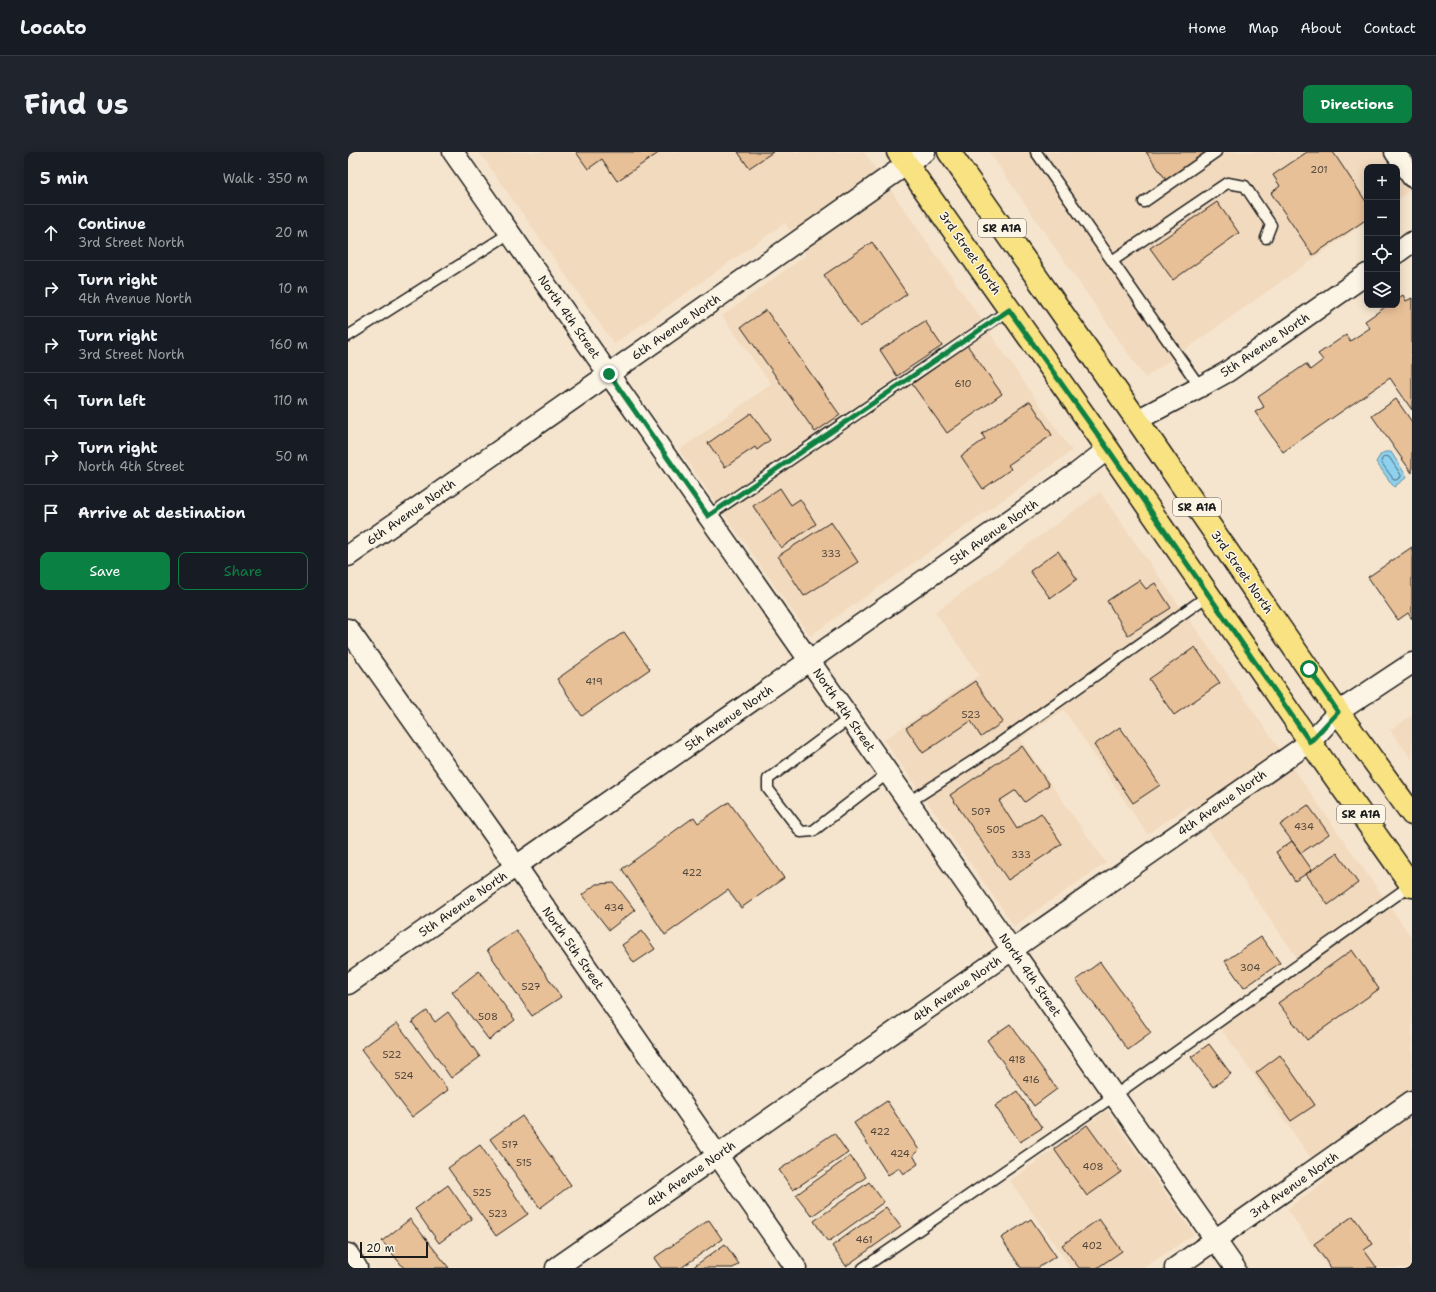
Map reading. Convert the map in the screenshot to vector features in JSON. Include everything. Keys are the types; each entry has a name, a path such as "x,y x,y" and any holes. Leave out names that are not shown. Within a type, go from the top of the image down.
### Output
{"main road":[{"name":"3rd Street North","path":"949,152 1137,420 1338,712 1412,814"},
{"name":"3rd Street North","path":"902,158 1108,449 1310,742 1412,886"}],"street":[{"name":"North 4th Street","path":"453,152 1235,1268"},
{"name":"6th Avenue North","path":"348,556 609,374 902,158 925,152"},
{"path":"1395,152 1412,177"},
{"path":"1400,251 1412,242"},
{"name":"5th Avenue North","path":"1137,420 1200,388 1227,372 1364,276"},
{"name":"5th Avenue North","path":"348,984 1078,473 1108,449"},
{"name":"North 5th Street","path":"348,629 517,867 796,1268"},
{"name":"4th Avenue North","path":"556,1268 1310,742 1338,712 1412,663"},
{"name":"3rd Avenue North","path":"1175,1268 1412,1101"},
{"path":"348,1254 357,1268"}],"lane":[{"path":"1036,152 1200,388"},
{"path":"1144,202 1216,152"},
{"path":"1112,261 1227,183 1244,186 1271,225 1266,238"},
{"path":"348,336 510,233"},
{"path":"708,516 1009,310"},
{"path":"909,802 987,752 1209,595"},
{"path":"850,718 768,779 768,789 801,832 813,831 888,773"},
{"path":"863,1268 1114,1096 1412,886"}],"shaded area":[{"path":"479,152 864,152 982,320 853,408 859,418 988,330 1072,451 810,636 679,450 771,384 722,316 806,255 785,223 614,344"},
{"path":"989,152 1412,152 1412,189 1400,198 1400,164 1364,164 1364,223 1145,378"},
{"path":"1100,492 1412,938 1412,1268 1328,1268 1287,1209 1326,1180 1220,1027 1304,968 1191,805 1147,834 1064,710 1020,739 1106,863 1014,926 884,740 979,675 935,612"},
{"path":"1412,715 1412,760 1390,730"},
{"path":"1107,1110 1194,1234 1144,1268 1071,1268 1010,1181"}],"water":[{"path":"1391,452 1407,477 1394,487 1376,462 1381,454"}],"building":[{"path":"576,152 660,152 617,181 602,159 588,169"},
{"path":"738,152 773,152 749,168"},
{"path":"1146,152 1208,152 1167,181"},
{"path":"1307,152 1333,152 1364,198 1364,221 1313,255 1271,193 1280,186 1273,175"},
{"path":"1217,202 1239,233 1173,280 1150,248"},
{"path":"872,242 907,294 860,327 824,275"},
{"path":"1403,295 1406,301 1412,298 1412,410 1390,378 1283,452 1255,412 1264,407 1258,397 1306,364 1310,370 1323,360 1318,354 1346,335 1350,341 1370,328 1365,321 1384,308 1400,308 1400,297"},
{"path":"766,310 840,415 815,432 741,327"},
{"path":"925,321 942,346 897,376 880,350"},
{"path":"967,345 1002,394 947,433 912,384"},
{"path":"1396,399 1412,422 1412,473 1372,416"},
{"path":"1030,401 1052,435 1008,465 1011,469 983,489 961,456 985,439 982,434"},
{"path":"751,413 770,440 757,450 755,447 725,467 708,443"},
{"path":"780,488 791,505 800,499 816,524 781,548 753,506"},
{"path":"831,522 858,562 804,596 778,556"},
{"path":"1412,547 1412,619 1408,613 1398,620 1368,577"},
{"path":"1058,551 1077,579 1050,598 1030,571"},
{"path":"1139,580 1146,589 1155,583 1171,608 1128,635 1107,601"},
{"path":"624,632 650,669 582,716 557,679"},
{"path":"1195,647 1220,683 1174,715 1149,679"},
{"path":"975,681 1003,722 981,737 971,721 923,753 906,728"},
{"path":"1120,727 1160,785 1133,803 1094,745"},
{"path":"1022,746 1049,785 1025,802 1016,790 999,801 1017,829 1041,813 1062,844 1008,880 950,795"},
{"path":"729,802 784,878 741,908 728,890 665,935 622,869 694,817 698,823"},
{"path":"1308,805 1329,834 1301,853 1280,825"},
{"path":"1292,841 1312,870 1295,881 1276,852"},
{"path":"1337,853 1358,883 1328,905 1306,874"},
{"path":"614,883 635,910 609,930 582,895 596,884"},
{"path":"516,930 561,997 532,1016 487,950"},
{"path":"642,931 655,949 634,963 622,945"},
{"path":"1261,937 1280,963 1244,988 1225,961"},
{"path":"1352,950 1379,989 1307,1040 1278,1003"},
{"path":"1100,962 1151,1033 1128,1050 1076,980"},
{"path":"479,971 515,1020 489,1040 452,992"},
{"path":"427,1011 435,1022 448,1012 480,1057 451,1078 412,1022"},
{"path":"397,1023 448,1090 412,1117 361,1049"},
{"path":"1010,1024 1057,1089 1034,1106 987,1040"},
{"path":"1209,1044 1231,1074 1213,1087 1191,1057"},
{"path":"1280,1055 1315,1105 1291,1121 1256,1073"},
{"path":"1017,1091 1042,1128 1020,1142 995,1106"},
{"path":"887,1101 919,1150 913,1155 918,1164 903,1174 899,1168 888,1175 854,1123"},
{"path":"522,1116 571,1185 540,1208 490,1139"},
{"path":"1087,1125 1121,1172 1087,1196 1054,1149"},
{"path":"834,1133 848,1153 793,1190 779,1170"},
{"path":"480,1145 528,1214 496,1236 448,1168"},
{"path":"850,1156 866,1177 812,1216 796,1195"},
{"path":"869,1182 884,1202 828,1242 814,1221"},
{"path":"448,1185 472,1219 439,1243 415,1209"},
{"path":"886,1207 901,1227 846,1266 832,1246"},
{"path":"1353,1216 1373,1244 1364,1250 1377,1268 1331,1268 1314,1244"},
{"path":"410,1219 449,1268 404,1268 382,1241"},
{"path":"1031,1219 1056,1256 1038,1268 1021,1268 1001,1238"},
{"path":"1099,1219 1122,1251 1097,1268 1079,1268 1062,1245"},
{"path":"709,1220 722,1239 681,1268 661,1268 654,1258"},
{"path":"725,1244 739,1264 733,1268 692,1268"}],"route":[{"path":"609,374 708,516 1009,310 1108,449 1310,742 1338,712 1309,669"}]}
